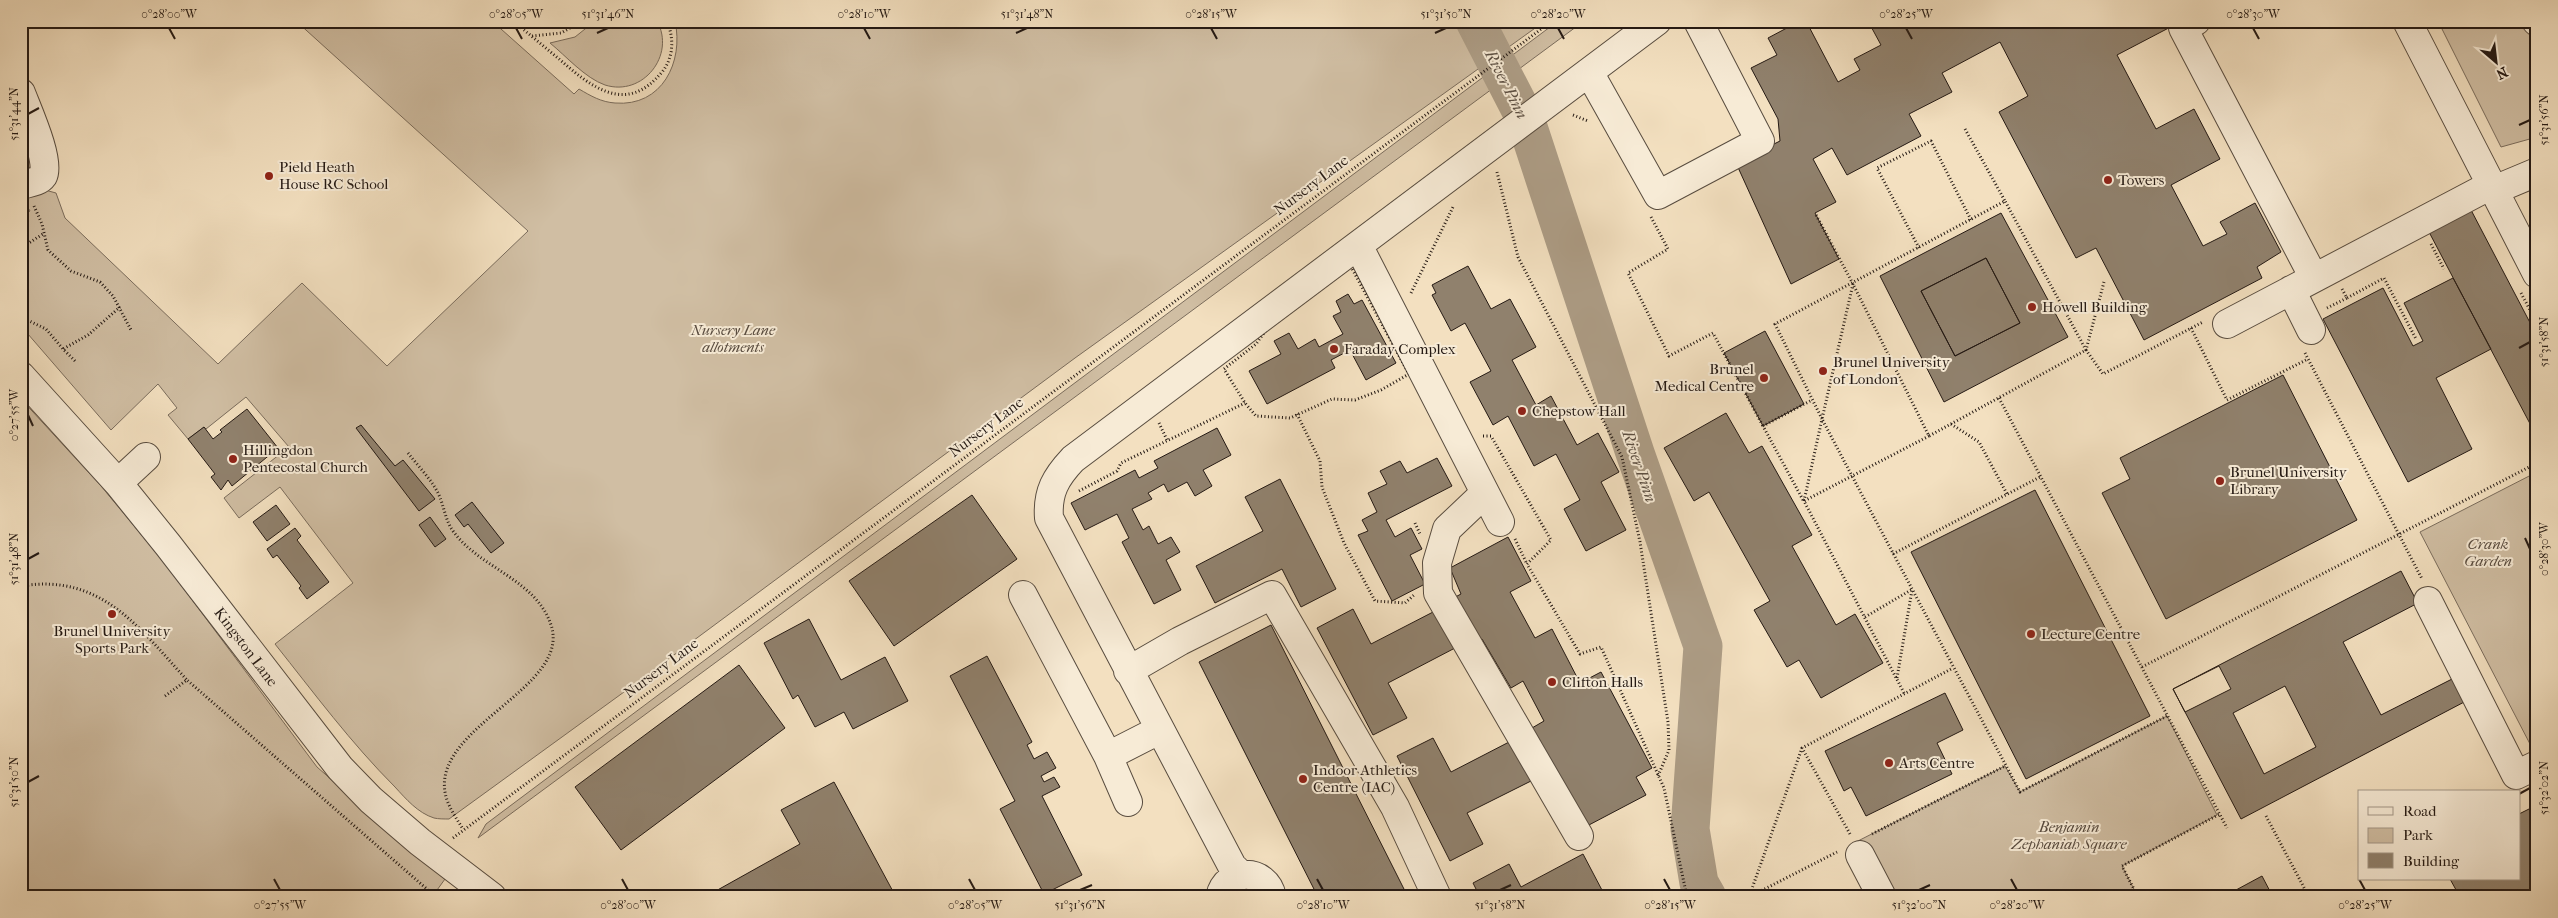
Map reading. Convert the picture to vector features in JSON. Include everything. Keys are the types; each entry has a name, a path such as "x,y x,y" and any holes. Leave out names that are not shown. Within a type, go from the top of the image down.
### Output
{"street":[{"path":"1272,897 1265,882 1257,876 1229,884 1189,805 1176,762 1049,518 1050,495 1056,478 1073,459 1359,247 1503,137 1556,108 1589,72 1657,21"},
{"path":"1589,72 1658,195 1760,141 1698,21"},
{"path":"2196,21 2183,28 2312,279 2313,331"},
{"path":"2407,21 2492,187 2528,282"},
{"path":"21,93 34,128 45,168 43,176 26,194"},
{"path":"2218,322 2312,279 2492,187 2537,172"},
{"path":"1359,247 1485,493 1506,528"},
{"name":"Kingston Lane","path":"21,376 118,483 198,582 340,768 371,800 492,897"},
{"path":"118,483 146,457"},
{"path":"1485,493 1447,529 1437,562 1438,593 1579,836"},
{"path":"1023,594 1108,756 1128,802"},
{"path":"1128,671 1180,641 1272,595 1395,807 1437,897"},
{"path":"2428,601 2516,775 2537,765"},
{"path":"1108,756 1159,730"},
{"path":"1856,846 1882,897"}],"path":[{"path":"513,21 583,80 604,92 628,94 635,92 656,79 670,59 672,39 666,21"},
{"path":"532,36 561,33 582,21"},
{"name":"Nursery Lane","path":"436,853 463,829 1552,21"},
{"path":"1556,108 1592,122"},
{"path":"1965,129 2086,350 2103,374 2191,328 2218,322"},
{"path":"1919,248 1877,168 1931,142 1971,220"},
{"path":"1489,177 1497,171 1518,257 1622,457 1640,542 1668,722 1669,750 1658,776"},
{"path":"26,194 37,211 48,250 56,259 80,276 100,282 114,296 131,330"},
{"path":"1409,296 1457,199"},
{"path":"2005,201 1853,284 1775,324 1812,400 2020,792 2167,716"},
{"path":"1815,213 1853,284 1929,436"},
{"path":"1649,214 1668,249 1628,273 1669,356 1713,333 1804,501 1904,693"},
{"path":"21,248 43,234"},
{"path":"2429,240 2444,270"},
{"path":"1350,263 1409,374 1381,390 1355,400 1332,399 1297,414 1290,418 1256,416 1244,403 1224,369 1256,344 1274,319 1350,263"},
{"path":"2399,534 2308,359 2313,331 2347,298 2384,278 2416,339"},
{"path":"2312,279 2347,298"},
{"path":"1804,501 1929,436 2086,350 2104,282"},
{"path":"2528,282 2537,323"},
{"path":"1804,501 1853,284"},
{"path":"63,349 88,335 120,307"},
{"path":"21,317 46,329 75,361"},
{"path":"2191,328 2227,400 2308,359"},
{"path":"1999,398 2227,828"},
{"path":"1763,426 1812,400"},
{"path":"1073,494 1117,471 1121,463 1244,403"},
{"path":"1297,414 1320,461 1322,487 1344,543 1375,601 1405,603 1418,593"},
{"path":"1951,424 1980,442 2007,494"},
{"path":"1475,436 1491,436 1551,540 1527,564"},
{"path":"408,453 438,492 453,532 469,547 527,591 543,608 552,626 552,647 543,667 457,750 446,772 445,792 463,829"},
{"path":"2142,668 2537,463"},
{"path":"1893,554 2040,477"},
{"path":"1506,528 1580,654 1601,647 1664,788 1687,897"},
{"path":"21,586 48,584 85,590 122,610 187,680 436,897"},
{"path":"1865,617 1912,590"},
{"path":"1897,679 1912,590"},
{"path":"1749,897 1802,748 1953,668"},
{"path":"165,696 187,680"},
{"path":"1802,748 1856,846"},
{"path":"1749,897 1856,846 2005,766"},
{"path":"2138,897 2122,866 2220,814"},
{"path":"2266,816 2308,897"}],"green space":[{"name":"Nursery Lane allotments","path":"296,21 492,21 574,94 579,89 601,100 615,103 631,102 645,98 657,90 666,79 676,52 677,36 675,21 1545,21 1075,358 624,692 449,819 428,816 408,801 348,735 275,644 353,583 280,487 239,518 224,498 289,447 246,397 206,429 204,427 188,439 168,415 177,408 158,384 111,430 21,326 21,217 30,211 21,196 45,190 56,193 65,218 218,364 302,283 387,366 528,231"},
{"path":"527,21 570,21 560,26 543,27"},
{"path":"595,21 657,21 662,34 662,47 659,59 643,79 632,85 619,87 605,85 583,72 550,43 575,37"},
{"path":"1558,21 1584,21 478,838 486,824"},
{"path":"2438,21 2536,21 2537,137 2501,147"},
{"path":"21,116 32,165 21,175"},
{"name":"Brunel University Sports Park","path":"21,399 101,486 163,561 317,767 445,879 432,897 21,897"},
{"name":"Crank Garden","path":"2537,472 2537,746 2530,744 2420,532"},
{"name":"Benjamin Zephaniah Square","path":"2167,716 2217,815 2122,866 2138,897 1883,897 1854,843 2005,766 2020,792"}],"building":[{"name":"Towers","path":"1800,21 1806,21 1838,82 1860,70 1854,59 1881,45 1868,21 2182,21 2117,55 2156,129 2194,109 2220,159 2171,185 2203,246 2227,234 2220,222 2255,203 2281,252 2257,267 2262,278 2144,340 2096,248 2076,258 1999,112 2028,96 2000,42 1942,73 1952,92 1909,114 1921,136 1847,175 1832,148 1813,159 1836,202 1815,213 1839,259 1791,284 1736,163 1780,141 1778,119 1751,68 1777,55 1768,38"},
{"path":"2471,210 2537,336 2537,437 2429,232"},
{"name":"Howell Building","path":"2001,213 2068,337 1944,402 1880,276","holes":["1986,258 2020,323 1955,356 1921,291"]},
{"path":"1986,258 2020,323 1955,356 1921,291"},
{"name":"Chepstow Hall","path":"1468,266 1491,309 1510,299 1536,347 1512,360 1536,405 1551,396 1577,445 1598,433 1619,472 1601,482 1626,530 1586,551 1564,509 1580,500 1556,454 1534,466 1508,416 1493,425 1470,382 1491,371 1465,323 1451,331 1432,295 1436,293 1432,285"},
{"path":"2453,278 2491,349 2436,378 2472,449 2408,482 2323,319 2383,288 2413,346 2423,341 2404,303"},
{"name":"Faraday Complex","path":"1348,294 1354,304 1362,300 1396,363 1366,380 1350,350 1331,360 1335,368 1267,404 1249,371 1281,354 1274,341 1289,333 1298,349 1315,339 1319,347 1343,334 1333,316 1341,312 1336,301"},
{"name":"Brunel Medical Centre","path":"1765,331 1804,404 1763,426 1724,353"},
{"path":"2283,375 2357,520 2166,619 2102,493 2130,479 2120,458"},
{"name":"Hillingdon Pentecostal Church","path":"247,409 278,448 232,486 228,480 221,490 211,477 215,474 188,439 204,427 213,439 222,432 220,430"},
{"path":"1726,413 1749,453 1762,446 1812,535 1792,546 1836,625 1855,614 1883,663 1821,698 1799,660 1787,667 1754,610 1770,601 1709,492 1694,501 1664,448"},
{"path":"361,425 395,466 403,460 435,499 419,511 356,428"},
{"path":"1217,428 1231,455 1203,470 1212,486 1195,496 1187,482 1168,492 1164,484 1148,493 1152,499 1132,509 1143,530 1149,526 1158,544 1171,537 1180,552 1166,560 1181,590 1154,604 1122,542 1129,538 1117,514 1085,530 1071,503 1135,470 1139,478 1158,468 1154,461"},
{"path":"1437,458 1452,486 1386,520 1395,537 1411,528 1422,549 1410,555 1425,584 1392,601 1358,535 1368,531 1362,520 1377,512 1368,493 1387,484 1380,471 1400,461 1407,473"},
{"path":"1280,479 1336,589 1301,607 1282,569 1215,603 1196,566 1263,531 1245,497"},
{"name":"Lecture Centre","path":"2035,490 2150,716 2026,779 1911,552"},
{"path":"972,495 1017,559 894,646 849,581"},
{"path":"472,502 504,543 491,553 468,524 464,527 455,515"},
{"path":"276,505 290,524 267,541 253,522"},
{"path":"430,517 446,539 435,547 419,525"},
{"path":"295,528 301,536 297,540 329,582 307,599 299,588 301,586 277,555 273,558 267,549"},
{"name":"Clifton Halls","path":"1508,537 1531,581 1510,592 1535,638 1552,629 1580,683 1601,672 1652,768 1636,777 1646,795 1587,826 1532,728 1544,721 1523,681 1511,688 1482,639 1469,646 1446,602 1461,594 1450,568"},
{"path":"2401,571 2468,700 2241,819 2173,689"},
{"path":"2418,603 2456,677 2381,715 2343,642"},
{"path":"1353,609 1371,644 1435,611 1455,648 1388,683 1407,718 1373,735 1317,628"},
{"path":"809,619 841,680 885,657 908,701 853,729 844,712 815,727 798,695 793,699 764,643"},
{"name":"Indoor Athletics Centre (IAC)","path":"1271,625 1408,897 1318,897 1199,662"},
{"path":"987,656 1032,742 1027,745 1034,759 1047,752 1056,768 1041,776 1044,782 1054,777 1060,787 1042,796 1082,875 1044,894 1000,809 1015,801 950,676"},
{"path":"739,665 785,728 621,850 575,787"},
{"path":"2219,666 2231,689 2185,712 2173,689"},
{"path":"2285,686 2316,747 2264,774 2233,713"},
{"name":"Arts Centre","path":"1945,693 1963,730 1937,743 1952,774 1866,816 1851,787 1844,791 1825,751"},
{"path":"1433,738 1451,772 1511,741 1531,781 1467,813 1483,844 1450,861 1397,756"},
{"path":"834,782 896,897 705,897 800,844 781,810"},
{"path":"2537,805 2537,897 2460,897 2451,880 2520,880 2520,814"},
{"path":"1583,854 1603,892 1594,897 1480,897 1473,883 1509,864 1521,887"},
{"path":"2262,876 2273,897 2223,897"},
{"path":"1837,890 1842,897 1826,897"}],"waterway":[{"name":"River Pinn","path":"1475,21 1525,118 1635,453 1703,646 1690,829 1699,883 1707,897"}],"place":[{"name":"Pield Heath House RC School","path":"269,176"},
{"name":"Towers","path":"2108,180"},
{"name":"Howell Building","path":"2032,307"},
{"name":"Faraday Complex","path":"1334,349"},
{"name":"Brunel University of London","path":"1823,371"},
{"name":"Brunel Medical Centre","path":"1764,378"},
{"name":"Chepstow Hall","path":"1522,411"},
{"name":"Hillingdon Pentecostal Church","path":"233,459"},
{"name":"Brunel University Library","path":"2220,481"},
{"name":"Brunel University Sports Park","path":"112,614"},
{"name":"Lecture Centre","path":"2031,634"},
{"name":"Clifton Halls","path":"1552,682"},
{"name":"Arts Centre","path":"1889,763"},
{"name":"Indoor Athletics Centre (IAC)","path":"1303,779"}]}
